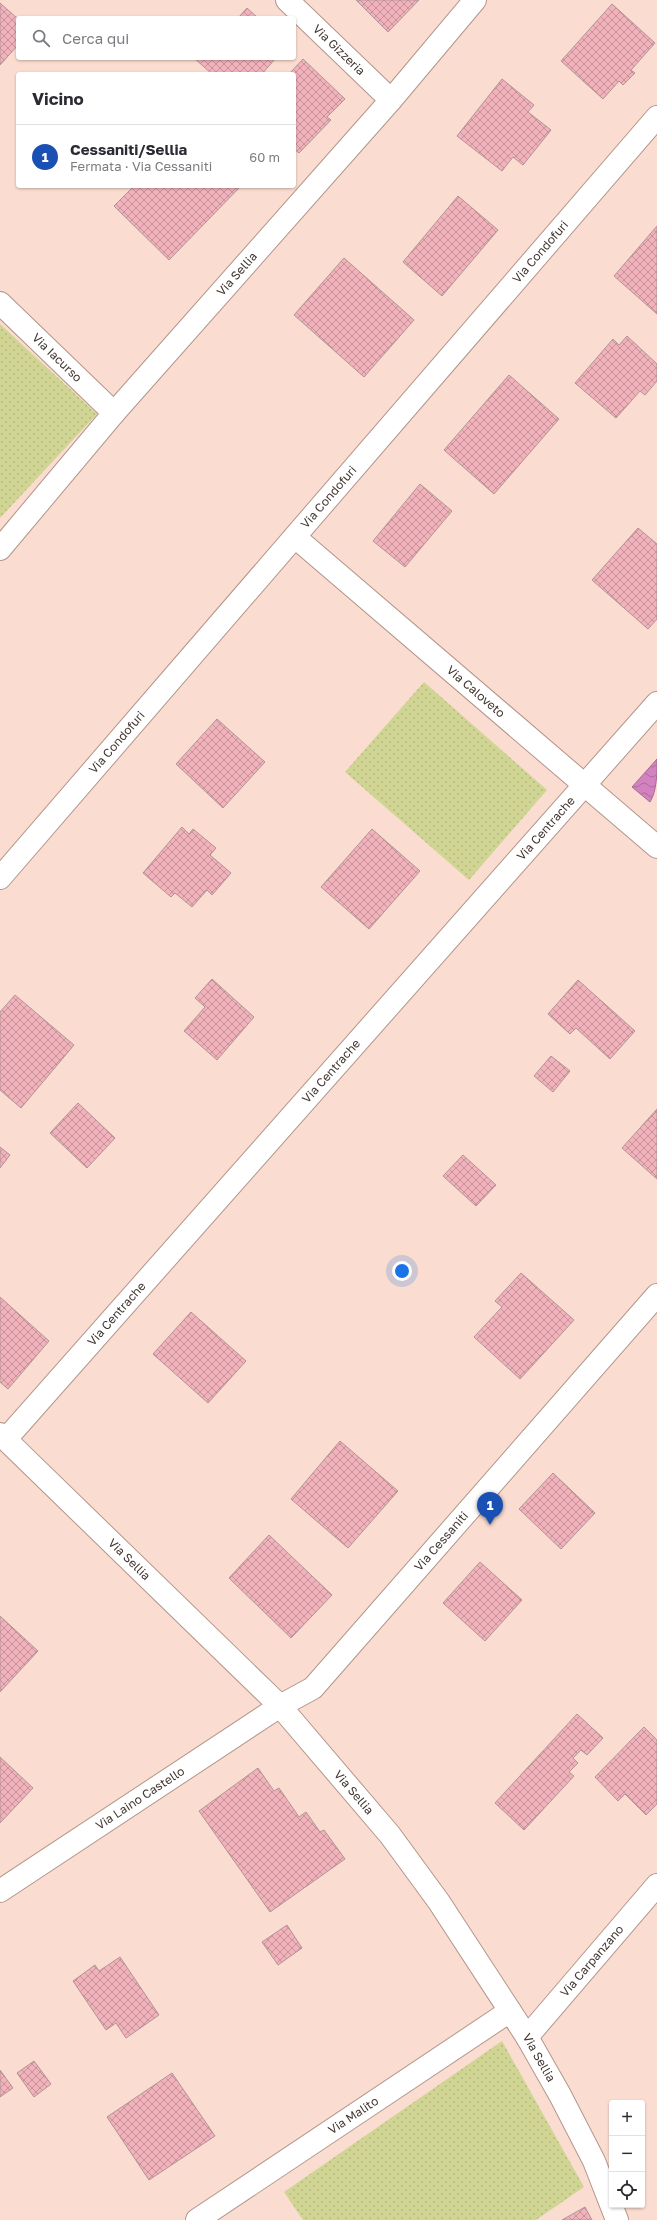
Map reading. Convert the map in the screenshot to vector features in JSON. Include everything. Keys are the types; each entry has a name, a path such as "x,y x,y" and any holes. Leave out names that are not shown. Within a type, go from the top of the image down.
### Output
{"street":[{"name":"Via Gizzeria","path":"287,0 391,100"},
{"name":"Via Sellia","path":"0,549 114,413 391,100 475,0"},
{"name":"Via Condofuri","path":"0,878 657,117"},
{"name":"Via Iacurso","path":"0,303 114,413"},
{"name":"Via Caloveto","path":"295,537 657,847"},
{"name":"Via Centrache","path":"3,1436 585,786 657,703"},
{"name":"Via Cessaniti","path":"280,1706 313,1688 657,1294"},
{"name":"Via Sellia","path":"3,1436 280,1706 340,1774 390,1835 439,1902 527,2037 585,2144 617,2220"},
{"name":"Via Laino Castello","path":"0,1891 280,1706"},
{"name":"Via Carpanzano","path":"527,2037 657,1885"},
{"name":"Via Malito","path":"197,2220 510,2011"}],"green space":[{"path":"0,324 97,414 0,518"},
{"path":"424,682 547,790 469,880 345,772"},
{"path":"502,2041 584,2187 536,2220 303,2220 284,2192"}],"water":[{"path":"657,759 657,776 650,802 632,787"}],"building":[{"path":"356,0 419,0 388,32"},
{"path":"0,3 16,17 16,47 0,65"},
{"path":"612,4 655,43 631,70 635,73 623,85 619,81 603,99 561,61"},
{"path":"247,8 256,16 240,16"},
{"path":"303,59 345,99 327,117 331,120 299,153 296,151 296,72 291,72"},
{"path":"196,60 274,60 264,72 210,72"},
{"path":"502,79 534,105 528,112 551,130 523,165 513,157 502,171 457,136"},
{"path":"132,188 239,188 169,260 114,206"},
{"path":"458,196 498,230 442,296 403,262"},
{"path":"657,226 657,314 614,276"},
{"path":"344,258 414,320 364,377 294,315"},
{"path":"627,336 657,364 657,381 645,395 640,391 616,418 575,383 613,339 619,345"},
{"path":"509,375 559,419 494,494 444,450"},
{"path":"420,484 452,511 405,567 373,541"},
{"path":"638,528 657,544 657,619 648,629 592,580"},
{"path":"217,719 265,762 223,808 176,764"},
{"path":"182,827 189,834 193,829 216,848 210,855 231,873 212,895 207,890 192,907 175,893 171,897 143,873"},
{"path":"372,829 420,871 369,929 321,887"},
{"path":"212,979 254,1017 217,1060 184,1031 205,1007 195,998"},
{"path":"578,980 635,1031 610,1059 576,1028 570,1034 548,1014"},
{"path":"15,995 74,1045 21,1108 0,1090 0,1012"},
{"path":"551,1056 570,1071 553,1092 534,1076"},
{"path":"78,1103 115,1138 87,1168 50,1133"},
{"path":"657,1109 657,1179 622,1148"},
{"path":"0,1147 10,1155 0,1168"},
{"path":"463,1155 496,1185 476,1206 443,1176"},
{"path":"521,1273 574,1320 520,1379 474,1337 502,1307 495,1301"},
{"path":"0,1297 49,1341 8,1389 0,1382"},
{"path":"191,1312 246,1361 208,1403 153,1354"},
{"path":"340,1441 398,1491 348,1548 291,1499"},
{"path":"553,1473 595,1513 561,1549 519,1509"},
{"path":"269,1535 332,1595 291,1638 229,1578"},
{"path":"480,1562 522,1600 485,1641 443,1603"},
{"path":"0,1616 38,1651 0,1692"},
{"path":"577,1714 603,1738 587,1755 581,1750 573,1758 578,1763 569,1772 574,1776 524,1830 495,1803"},
{"path":"644,1727 657,1740 657,1804 646,1815 625,1794 618,1801 595,1777"},
{"path":"0,1757 33,1788 0,1823"},
{"path":"258,1768 274,1791 279,1788 299,1817 306,1812 320,1832 324,1830 345,1859 270,1912 199,1811"},
{"path":"287,1925 302,1948 278,1965 262,1942"},
{"path":"120,1957 159,2015 126,2038 116,2023 106,2030 73,1981 95,1965 99,1971"},
{"path":"34,2061 51,2084 34,2097 17,2073"},
{"path":"0,2070 13,2088 0,2097"},
{"path":"172,2073 215,2136 149,2180 107,2117"},
{"path":"585,2207 592,2220 562,2220"}],"place":[{"name":"Cessaniti/Sellia","path":"490,1525"}]}
